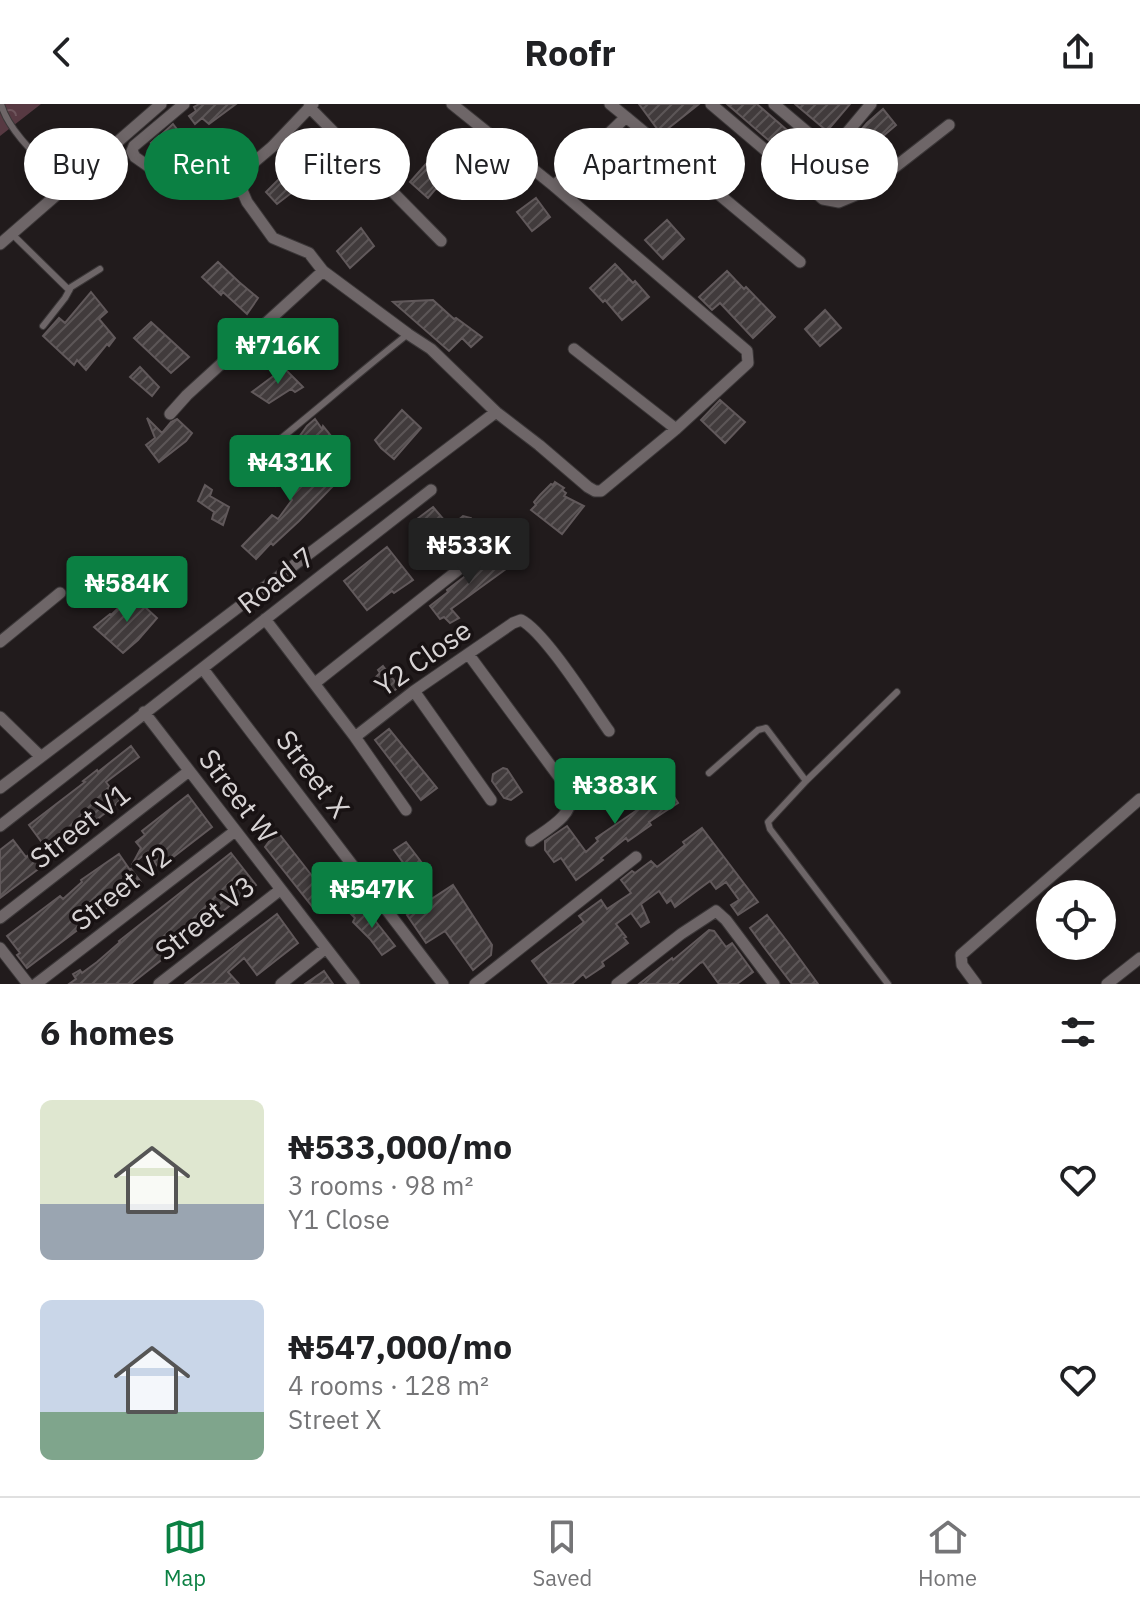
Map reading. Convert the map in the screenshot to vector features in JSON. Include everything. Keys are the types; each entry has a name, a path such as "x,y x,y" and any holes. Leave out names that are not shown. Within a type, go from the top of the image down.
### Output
{"street":[{"path":"128,133 161,104"},
{"path":"155,128 184,104"},
{"path":"452,104 554,186"},
{"path":"610,104 800,262"},
{"path":"711,104 823,199 839,202 863,192 949,125"},
{"path":"774,104 826,148 835,147 871,104"},
{"path":"259,158 311,105 441,241"},
{"path":"615,128 626,117"},
{"path":"144,138 132,151 144,163"},
{"path":"0,244 51,200"},
{"path":"247,200 273,238 309,253 323,271 431,349 496,412 588,487 601,491 676,429 748,363 747,351 570,200"},
{"path":"170,414 323,271"},
{"path":"574,349 676,429"},
{"path":"0,788 496,412"},
{"name":"Road 7","path":"0,826 431,490"},
{"path":"315,683 491,544"},
{"path":"0,642 60,593"},
{"path":"265,619 406,810"},
{"name":"Y2 Close","path":"355,737 414,691 521,620 549,647 609,731"},
{"path":"469,655 570,792 572,800 569,810 531,841"},
{"name":"Street X","path":"203,669 443,984"},
{"path":"414,691 491,800"},
{"name":"Street W","path":"144,712 354,984"},
{"path":"0,717 40,756"},
{"name":"Street V1","path":"0,918 189,771"},
{"path":"976,984 962,965 961,955 1140,799"},
{"name":"Street V2","path":"36,984 235,831"},
{"path":"475,984 636,857"},
{"name":"Street V3","path":"159,984 280,890"},
{"path":"617,984 714,912 719,912 774,984"},
{"path":"0,948 28,984"},
{"path":"281,984 326,948"},
{"path":"1107,984 1140,958"}],"lane":[{"path":"1,104 8,121 24,141"},
{"path":"12,234 70,289"},
{"path":"43,326 70,289 100,269"},
{"path":"239,472 408,334"},
{"path":"888,984 770,829 768,822 897,692"},
{"path":"709,773 758,730 766,728 806,781"}],"green space":[{"path":"0,104 41,104 0,136"}],"building":[{"path":"199,104 236,104 209,124 202,118 195,124 189,116"},
{"path":"639,104 699,104 669,128 657,128"},
{"path":"727,104 757,104 785,128 761,128 761,134"},
{"path":"795,104 850,104 830,128 823,128"},
{"path":"883,109 896,125 892,128 863,128"},
{"path":"426,164 426,196 410,182"},
{"path":"275,183 275,200 282,200 277,204 266,192"},
{"path":"537,200 550,217 532,231 517,212"},
{"path":"667,220 684,239 663,259 645,240"},
{"path":"361,228 374,246 350,268 337,251"},
{"path":"218,262 258,298 247,314 202,277"},
{"path":"615,264 649,297 622,320 590,288"},
{"path":"727,271 775,317 753,338 720,303 712,310 699,297"},
{"path":"91,292 107,312 99,319 115,338 86,370 77,360 74,365 43,336 59,318 65,323"},
{"path":"433,300 454,319 482,337 471,347 462,338 449,351 393,302"},
{"path":"825,310 841,328 820,346 805,329"},
{"path":"151,322 189,357 171,373 134,338"},
{"path":"140,367 159,387 152,396 130,377"},
{"path":"284,368 303,387 295,392 291,389 269,403 252,392"},
{"path":"720,400 745,422 725,443 701,420"},
{"path":"402,410 421,428 394,459 375,440"},
{"path":"147,418 162,433 177,419 192,433 159,462 146,445 155,438"},
{"path":"315,419 332,437 311,463 294,444"},
{"path":"282,458 309,465 335,484 256,559 242,546 272,515 278,519 292,500 281,484 276,486 269,478 280,470 276,464"},
{"path":"555,482 564,488 564,496 584,506 562,534 531,510 540,495"},
{"path":"205,485 212,490 210,496 229,507 223,525 212,519 214,512 198,501"},
{"path":"433,507 450,527 463,516 471,518 476,526 427,563 418,550 429,542 416,524 417,519"},
{"path":"387,547 413,580 367,610 344,581"},
{"path":"498,551 510,566 451,609 459,618 450,623 444,617 440,619 430,606"},
{"path":"132,595 157,618 123,653 94,627"},
{"path":"383,666 399,687 392,692 389,687 384,690 376,677"},
{"path":"389,729 437,788 421,800 375,740"},
{"path":"131,746 139,757 106,782 120,801 0,898 0,850 13,840 26,857 43,844 29,825"},
{"path":"653,763 678,803 649,822 651,825 628,841 626,838 576,880 561,858 554,862 545,850 545,841 567,826 586,852 598,841 596,838 643,806 628,781"},
{"path":"507,769 522,792 511,800 504,798 492,781 493,774"},
{"path":"188,795 212,827 159,868 147,852 132,865 141,848 136,842 145,835 142,831"},
{"path":"702,828 758,902 738,915 731,905 739,900 726,882 716,889 710,881 675,907 671,900 667,903 659,891 641,904 649,922 641,927 631,913 616,924 628,943 602,962 604,966 586,978 583,974 572,984 549,984 532,961 584,922 579,916 601,900 607,909 631,893 621,880 632,871 635,873 651,861 657,867"},
{"path":"277,831 330,899 315,910 265,847"},
{"path":"406,842 422,863 410,872 394,850"},
{"path":"231,853 256,885 131,984 69,984 76,979 73,974 80,970 82,973 97,962 119,941"},
{"path":"119,854 141,882 27,968 7,936 60,896 63,899 81,880"},
{"path":"453,885 492,945 491,955 473,970 445,931 426,943 407,915"},
{"path":"362,904 395,946 382,955 353,922 355,918 351,914"},
{"path":"277,914 298,943 257,975 244,958 228,972 239,984 185,984"},
{"path":"767,915 818,984 792,984 766,950 750,928"},
{"path":"709,930 714,931 726,947 732,943 753,972 737,984 719,984 703,962 677,984 639,984 673,960"},
{"path":"324,971 333,984 305,984"}]}
